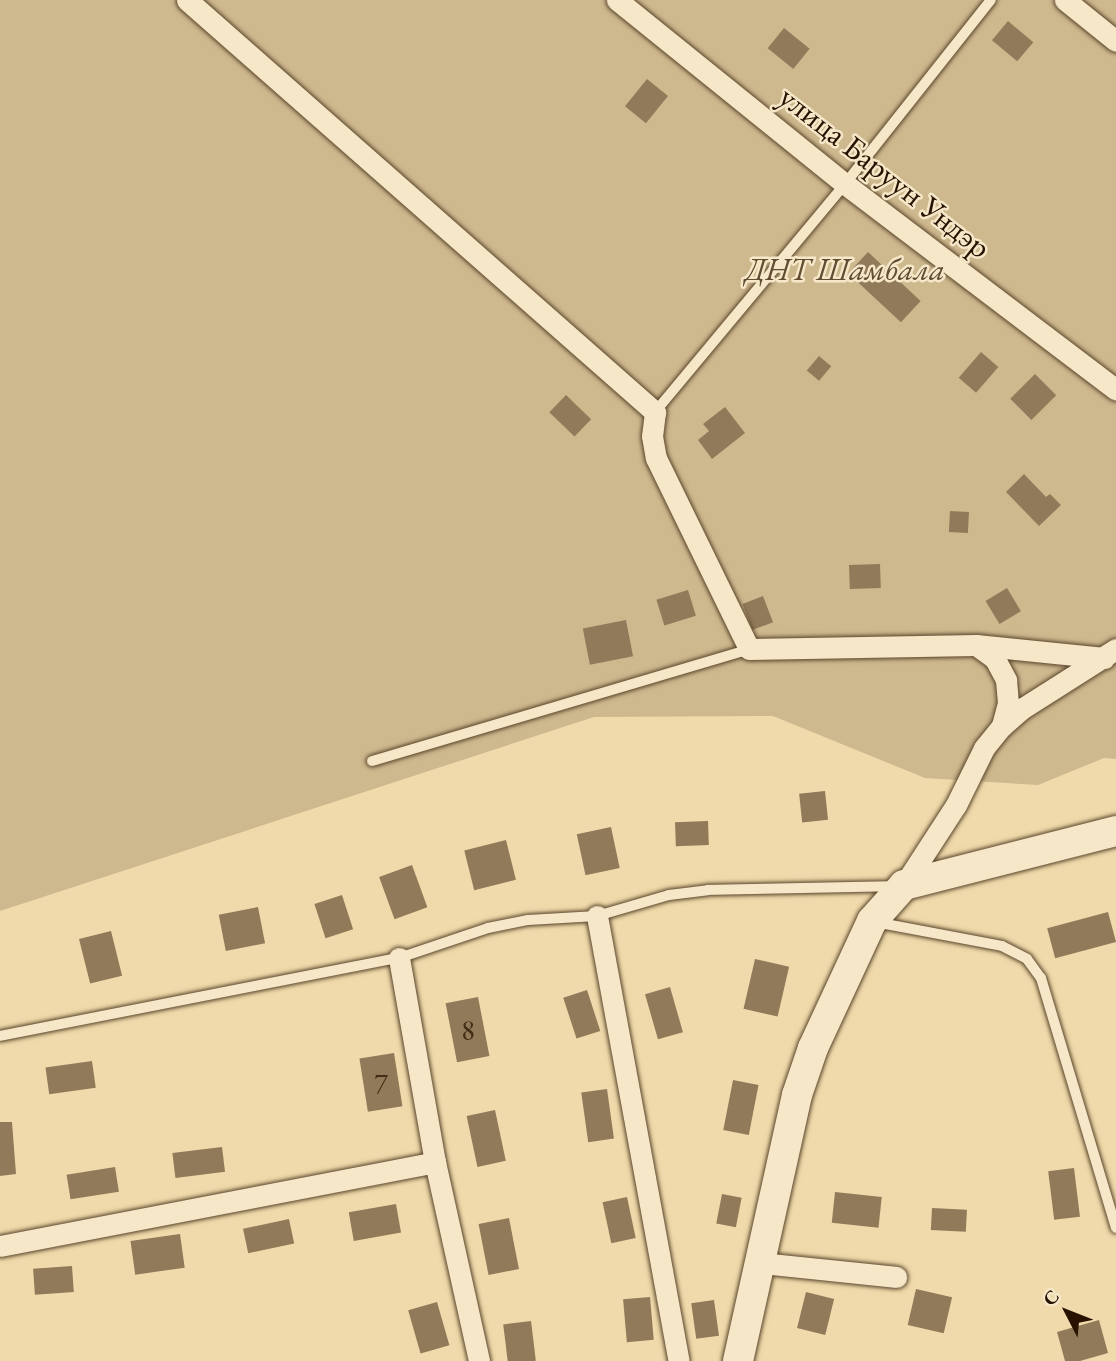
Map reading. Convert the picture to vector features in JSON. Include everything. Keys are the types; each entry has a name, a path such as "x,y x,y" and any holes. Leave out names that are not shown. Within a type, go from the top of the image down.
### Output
{"street":[{"path":"187,0 655,412 652,436 656,458 749,649 976,645 1110,653"},
{"name":"улица Баруун Ундэр","path":"617,0 845,184 1116,390"},
{"path":"1065,0 1116,41"},
{"path":"976,645 995,659 1006,680 1008,703 1002,726"},
{"path":"738,1361 797,1095 813,1048 872,921 904,886 956,805 984,748 1002,726 1023,708 1110,653"},
{"path":"904,886 1116,831"},
{"path":"597,916 679,1361"},
{"path":"399,958 435,1162 479,1361"},
{"path":"0,1246 435,1162"},
{"path":"761,1263 896,1277"}],"lane":[{"path":"655,412 845,184 991,0"},
{"path":"372,761 749,649"},
{"path":"0,1036 399,958 488,928 528,920 597,916 669,895 708,890 904,886"},
{"path":"872,921 1002,946 1027,959 1041,978 1116,1228"}],"green space":[{"name":"ДНТ Шамбала","path":"0,0 1116,0 1116,759 1104,758 1038,785 925,778 773,716 594,717 0,911"}],"building":[{"path":"1008,21 1033,42 1017,61 992,40"},
{"path":"784,28 810,49 793,69 768,48"},
{"path":"647,79 668,96 646,123 625,106"},
{"path":"868,252 921,301 901,322 848,273"},
{"path":"981,352 998,367 976,393 959,378"},
{"path":"819,356 831,366 819,381 807,371"},
{"path":"1035,374 1056,395 1031,420 1010,399"},
{"path":"566,395 591,419 575,437 549,412"},
{"path":"725,407 745,433 712,459 698,440 709,431 703,424"},
{"path":"1024,474 1046,497 1050,494 1061,505 1039,526 1006,492"},
{"path":"950,511 969,512 968,533 949,532"},
{"path":"880,564 881,588 850,589 849,565"},
{"path":"1007,588 1021,611 999,624 986,601"},
{"path":"688,590 696,616 664,625 656,600"},
{"path":"763,596 773,622 752,630 742,604"},
{"path":"626,620 633,656 590,665 583,628"},
{"path":"825,791 828,820 802,823 799,794"},
{"path":"708,821 709,845 676,846 675,822"},
{"path":"611,827 620,868 585,875 577,834"},
{"path":"506,840 516,880 474,890 464,850"},
{"path":"412,865 427,907 395,919 379,877"},
{"path":"342,895 353,929 326,938 314,904"},
{"path":"258,907 265,943 226,951 219,915"},
{"path":"1108,912 1116,942 1055,958 1047,928"},
{"path":"111,931 122,976 90,984 79,939"},
{"path":"755,959 789,967 778,1017 744,1009"},
{"path":"670,987 683,1032 658,1039 645,994"},
{"path":"587,990 600,1031 577,1039 563,998"},
{"path":"478,997 489,1056 457,1062 446,1003"},
{"path":"394,1053 402,1106 368,1112 359,1058"},
{"path":"92,1061 96,1088 49,1094 45,1068"},
{"path":"733,1080 759,1085 749,1135 723,1130"},
{"path":"607,1089 614,1139 588,1142 581,1093"},
{"path":"495,1110 506,1161 477,1167 467,1116"},
{"path":"0,1122 12,1122 16,1174 0,1176"},
{"path":"222,1147 225,1172 175,1178 172,1153"},
{"path":"115,1167 119,1192 71,1199 67,1175"},
{"path":"1074,1168 1080,1217 1054,1220 1048,1171"},
{"path":"835,1192 882,1197 879,1228 832,1223"},
{"path":"722,1194 742,1198 736,1227 716,1223"},
{"path":"627,1197 636,1238 611,1243 603,1202"},
{"path":"396,1204 401,1233 354,1241 349,1212"},
{"path":"932,1208 967,1210 966,1232 931,1230"},
{"path":"509,1218 519,1269 488,1275 479,1224"},
{"path":"289,1219 294,1243 248,1253 243,1229"},
{"path":"180,1234 185,1268 135,1275 130,1241"},
{"path":"72,1266 74,1292 35,1295 33,1269"},
{"path":"916,1289 952,1297 944,1333 908,1325"},
{"path":"806,1292 834,1299 825,1335 797,1328"},
{"path":"650,1297 654,1340 627,1342 623,1299"},
{"path":"714,1300 719,1336 696,1339 691,1303"},
{"path":"437,1302 449,1345 421,1354 408,1310"},
{"path":"1099,1320 1108,1353 1080,1361 1065,1361 1057,1332"},
{"path":"531,1321 536,1361 508,1361 503,1324"}]}
